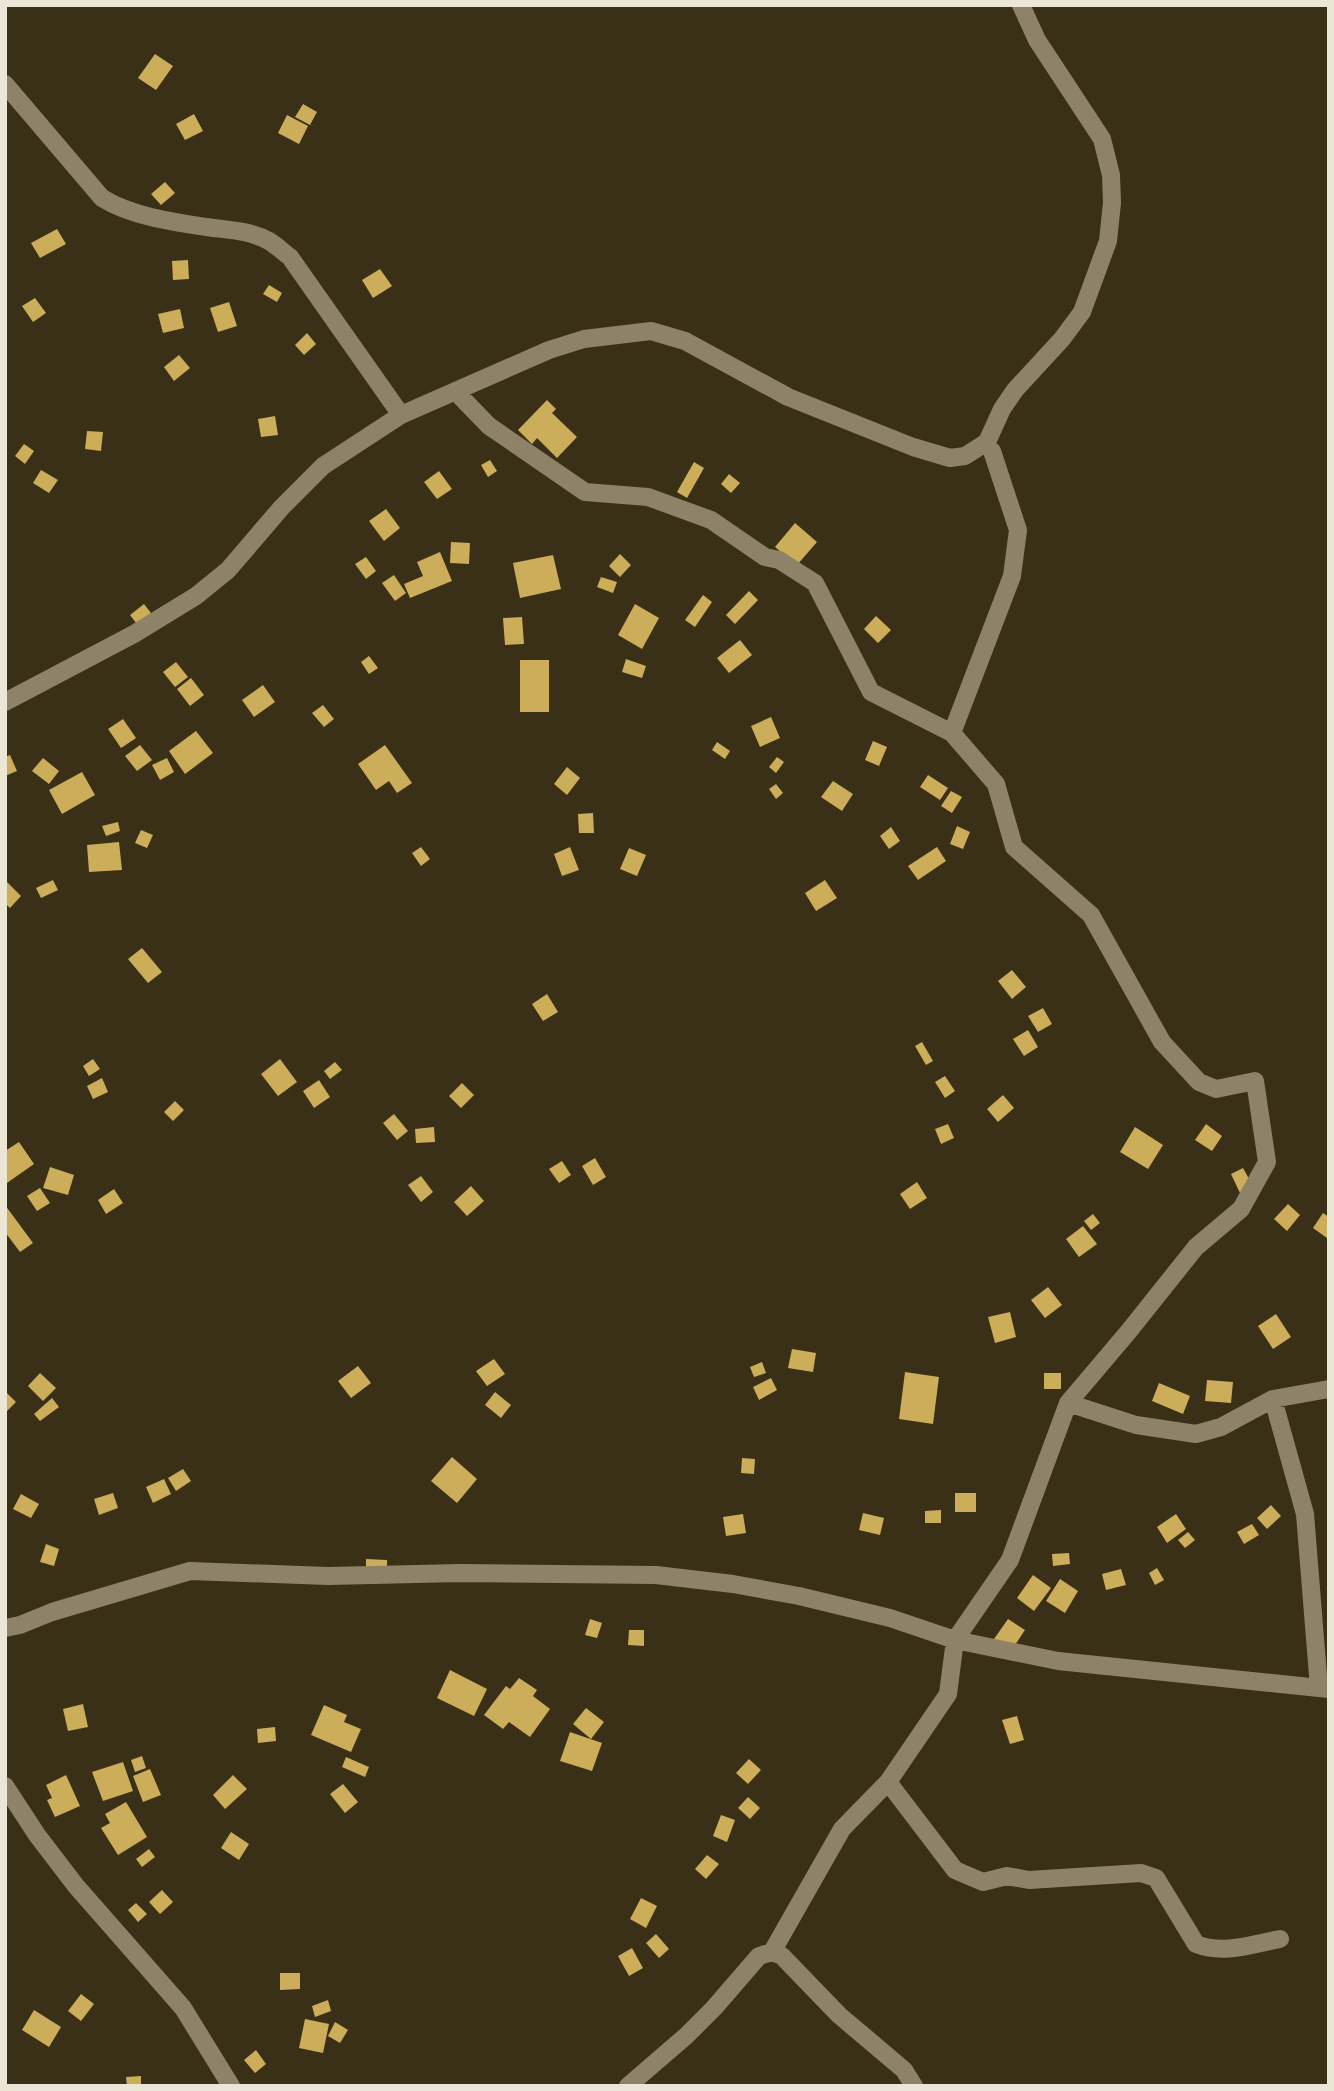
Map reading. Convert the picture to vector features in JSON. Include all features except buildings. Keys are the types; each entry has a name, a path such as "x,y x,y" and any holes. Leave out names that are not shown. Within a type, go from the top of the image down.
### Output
{"street":[{"path":"5,702 134,634 196,596 228,570 282,507 323,466 401,415 549,350 584,339 651,331 685,341 788,397 913,447 950,458 965,456 987,442 1002,409 1015,390 1082,313 1108,241 1112,203 1111,175 1102,139 1037,40 1021,5"},
{"path":"5,84 102,198 118,207 149,215 204,227 247,232 270,241 290,257 401,415"},
{"path":"456,391 489,426 585,492 648,497 711,520 765,557 779,560 815,583 871,692 952,733 996,784 1014,847 1091,915 1162,1042 1199,1082 1216,1089 1255,1081 1267,1163 1241,1209 1196,1247 1068,1403 1010,1560 955,1640 948,1694 888,1783 842,1829 772,1952"},
{"path":"952,733 1012,576 1018,530 992,451"},
{"path":"1068,1403 1136,1424 1196,1434 1220,1427 1273,1399 1329,1389"},
{"path":"5,1628 190,1571 328,1576 461,1573 656,1575 733,1584 799,1596 890,1618 955,1640 1058,1661 1324,1688 1305,1514 1273,1399"},
{"path":"888,1783 956,1870 983,1882 1007,1876 1029,1880 1141,1873 1156,1878 1196,1944 1207,1949 1222,1950 1280,1939"},
{"path":"5,1786 37,1835 76,1886 183,2008 231,2086"},
{"path":"628,2086 686,2036 759,1956 772,1952 782,1956 839,2015 904,2070 914,2086"}]}
